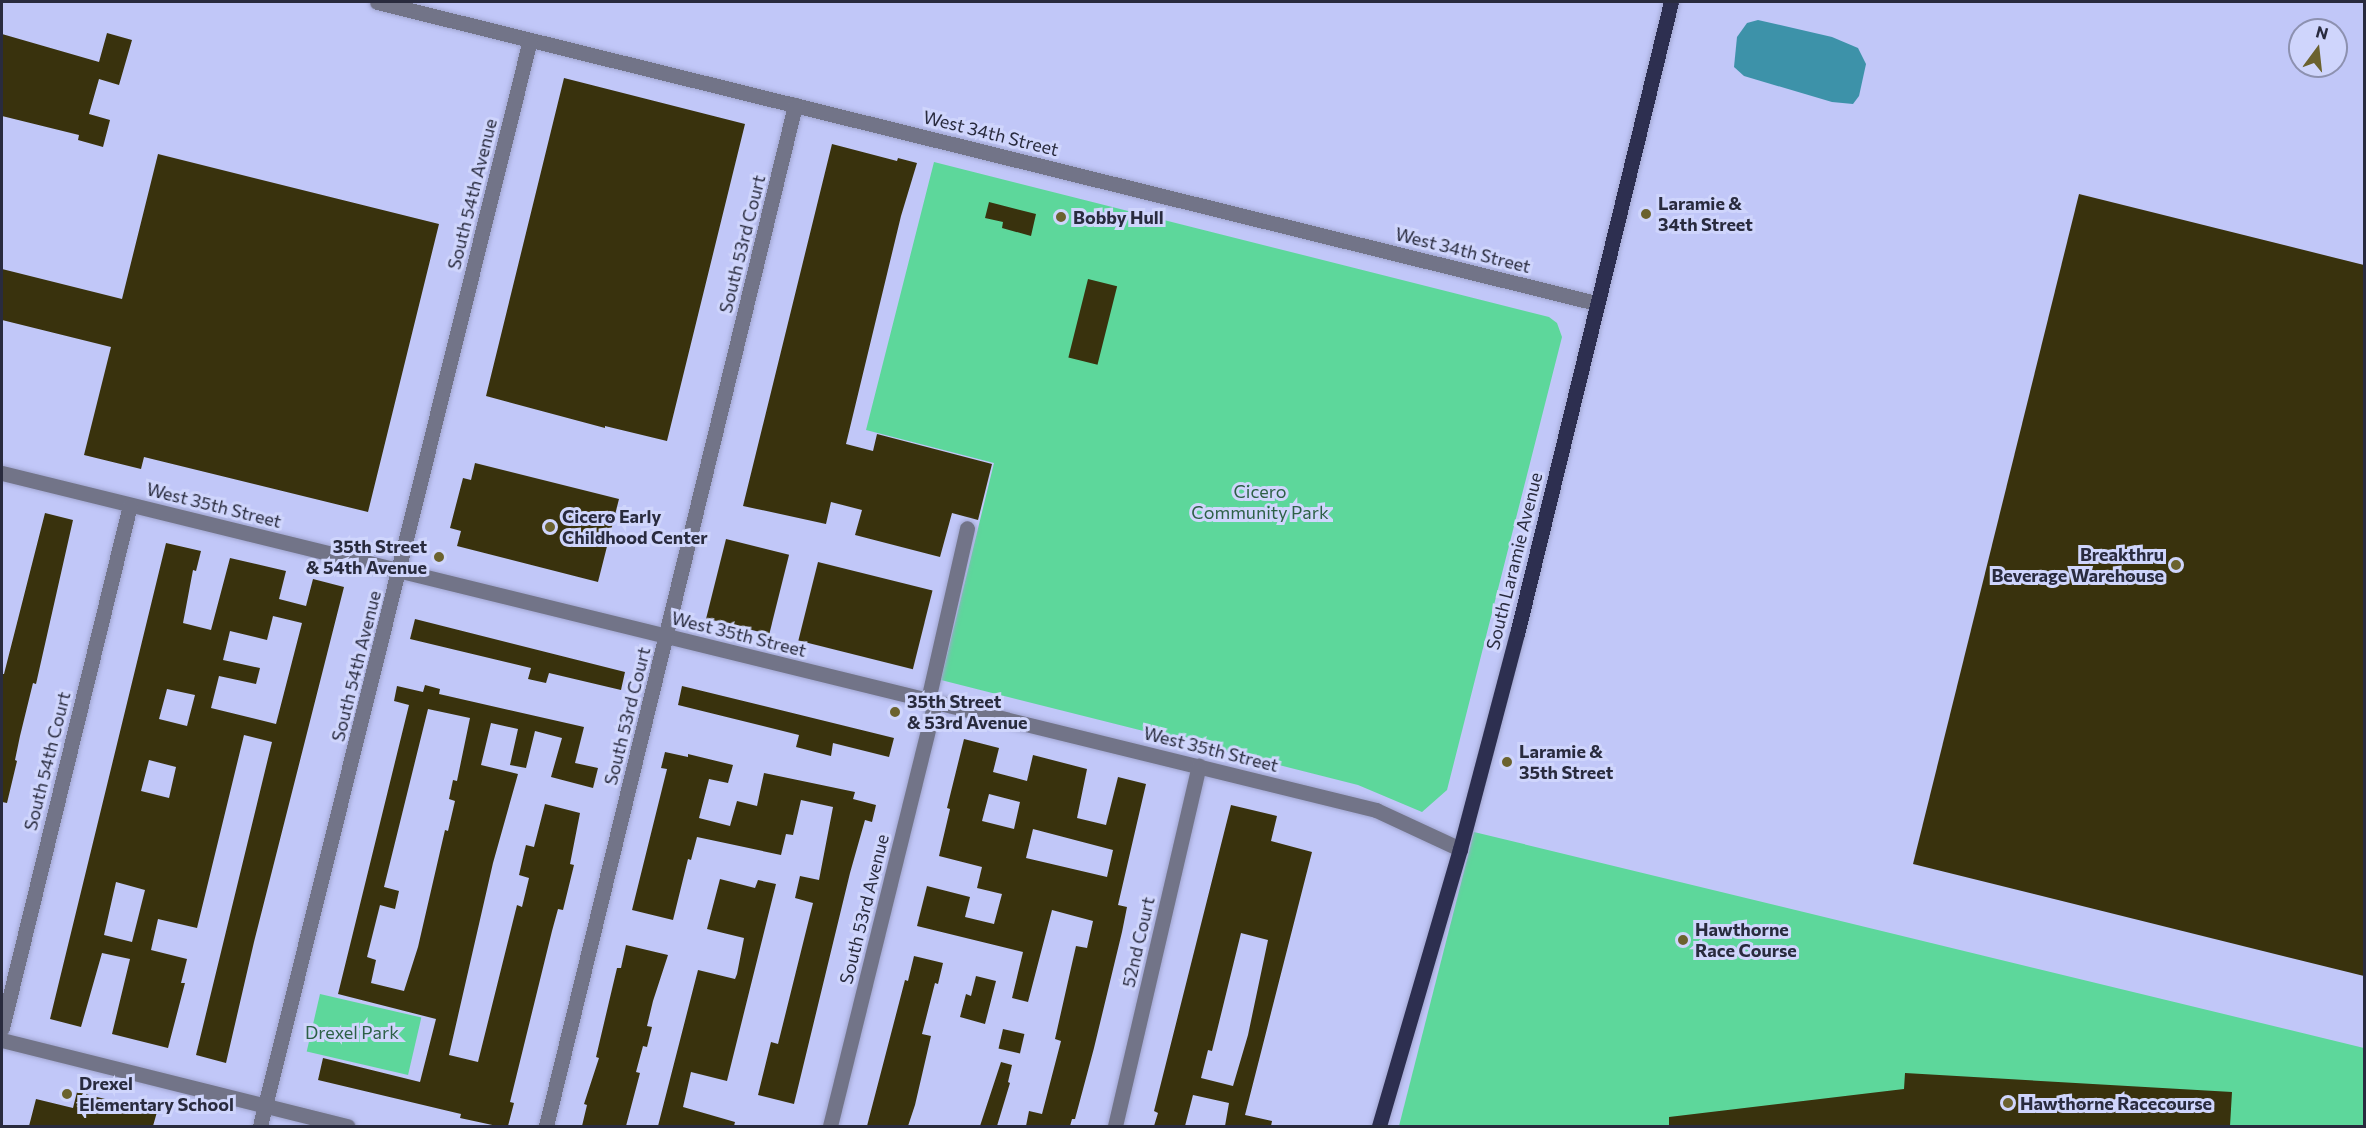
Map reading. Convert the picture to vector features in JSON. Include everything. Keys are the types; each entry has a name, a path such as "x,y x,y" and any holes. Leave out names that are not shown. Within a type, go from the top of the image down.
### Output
{"main road":[{"name":"South Laramie Avenue","path":"1379,1126 1461,849 1517,634 1671,2"}],"street":[{"name":"West 34th Street","path":"377,2 1596,303"},
{"name":"South 54th Avenue","path":"260,1126 400,571 530,40"},
{"name":"South 53rd Court","path":"546,1126 795,105"},
{"name":"West 35th Street","path":"2,473 1376,810 1461,849"},
{"name":"South 54th Court","path":"2,1028 130,505"},
{"name":"South 53rd Avenue","path":"830,1126 932,701 967,528"},
{"name":"52nd Court","path":"1115,1126 1199,766"},
{"path":"2,1041 347,1126"}],"green space":[{"name":"Cicero Community Park","path":"934,162 1549,317 1557,323 1562,337 1447,790 1422,812 1358,785 941,680 994,463 866,430"},
{"name":"Hawthorne Race Course","path":"1474,832 2364,1048 2364,1126 1399,1126"},
{"name":"Drexel Park","path":"320,994 421,1017 408,1075 307,1051"}],"water":[{"path":"1758,20 1832,37 1858,48 1866,64 1859,96 1853,104 1832,102 1744,76 1734,67 1737,37 1747,23"}],"building":[{"path":"107,33 132,40 119,85 99,79 89,114 110,120 103,147 78,140 79,135 2,116 2,34 99,62"},
{"path":"564,78 745,124 667,441 605,426 605,428 486,396"},
{"path":"832,144 897,161 898,158 917,163 901,216 846,444 873,451 877,434 992,464 978,520 952,513 940,557 855,535 862,510 831,502 826,524 743,506"},
{"path":"158,154 439,224 368,512 144,457 141,469 84,455 111,347 2,320 2,269 122,299"},
{"name":"Breakthru Beverage Warehouse","path":"2079,194 2364,265 2364,976 1913,864"},
{"path":"989,202 1036,214 1031,236 1002,228 1003,222 985,218"},
{"path":"1088,279 1117,286 1098,365 1068,358"},
{"path":"475,463 619,499 598,582 457,546 461,531 450,528 463,478 471,480"},
{"path":"45,513 73,520 36,684 33,683 20,736 15,760 17,761 7,803 2,802 2,674 4,674"},
{"path":"726,539 789,555 769,634 706,619"},
{"path":"166,543 201,551 196,571 193,570 183,623 211,630 230,558 286,571 279,599 306,606 313,579 344,587 254,942 226,1063 196,1055 272,742 244,735 197,928 158,919 151,950 187,959 181,983 185,983 168,1048 112,1034 130,959 102,953 81,1027 50,1019","holes":["273,616 302,623 276,724 211,708 219,676 256,684 260,668 223,660 230,631 267,640","167,689 195,695 187,726 159,719","149,760 176,767 169,798 141,791","116,882 145,890 132,942 104,935"]},
{"path":"818,562 932,591 913,669 798,641"},
{"path":"415,619 625,672 621,690 549,673 546,683 528,679 531,668 410,639"},
{"path":"425,685 440,689 439,694 584,727 575,763 598,768 593,788 551,777 562,738 535,731 526,768 510,765 518,729 491,723 481,765 518,774 493,863 449,1055 478,1062 517,905 522,907 529,878 519,875 526,845 534,847 545,804 580,813 570,864 574,865 563,910 558,909 552,931 510,1102 514,1103 508,1126 497,1126 460,1118 461,1114 318,1080 323,1058 420,1082 436,1019 338,994 409,705 394,701 397,686 423,692","holes":["428,709 470,718 457,781 453,780 449,799 455,801 448,831 445,830 418,947 404,991 371,983 376,960 367,957 380,905 395,909 399,891 384,887"]},
{"path":"682,686 894,738 889,757 833,743 831,756 796,747 799,735 678,705"},
{"path":"964,739 999,748 993,772 1027,781 1033,755 1087,769 1077,818 1106,825 1118,777 1146,784 1118,905 1127,907 1122,932 1075,1119 1072,1119 1070,1126 1026,1126 1029,1111 1042,1114 1061,1041 1055,1039 1076,946 1087,948 1093,921 1052,910 1028,1002 1012,998 1023,952 917,926 927,886 970,897 965,917 994,924 1002,894 977,888 982,867 939,856 950,809 947,808","holes":["989,794 1020,802 1014,829 982,821","1033,829 1113,850 1107,877 1026,858"]},
{"path":"665,752 688,757 688,754 733,765 728,783 709,779 699,818 730,826 737,801 757,806 764,773 855,792 853,799 876,805 872,822 865,820 850,873 794,1104 758,1095 771,1042 778,1044 813,903 795,898 800,876 819,880 833,807 801,800 793,835 786,834 781,855 697,837 691,860 688,859 673,920 632,910 667,769 661,768"},
{"path":"1231,805 1277,816 1271,841 1312,852 1245,1115 1272,1121 1271,1126 1225,1126 1229,1103 1193,1095 1185,1126 1154,1126 1158,1113 1154,1111","holes":["1241,933 1268,940 1248,1035 1233,1086 1201,1078 1208,1050 1212,1051"]},
{"path":"720,879 755,888 758,880 776,884 727,1081 691,1072 683,1107 735,1122 734,1126 658,1126 698,970 735,979 737,974 744,938 707,929"},
{"path":"626,945 668,955 647,1026 652,1027 647,1047 643,1046 636,1072 640,1073 626,1126 582,1126 587,1105 584,1104 599,1058 596,1057 617,968 621,968"},
{"path":"914,956 943,963 938,984 935,983 922,1034 931,1036 915,1105 908,1126 867,1126 905,980 908,981"},
{"path":"976,976 996,981 985,1024 960,1017 966,994 971,996"},
{"path":"1003,1029 1024,1034 1020,1053 999,1048"},
{"path":"1001,1062 1012,1065 1008,1082 1010,1083 997,1126 980,1126"},
{"name":"Hawthorne Racecourse","path":"1905,1073 2232,1092 2230,1126 1669,1126 1669,1117 1904,1089"},
{"path":"77,1092 157,1112 153,1126 29,1126 36,1099 73,1108"}],"place":[{"name":"Laramie & 34th Street","path":"1646,214"},
{"name":"Bobby Hull","path":"1061,217"},
{"name":"Cicero Early Childhood Center","path":"550,527"},
{"name":"35th Street & 54th Avenue","path":"439,557"},
{"name":"Breakthru Beverage Warehouse","path":"2176,565"},
{"name":"35th Street & 53rd Avenue","path":"895,712"},
{"name":"Laramie & 35th Street","path":"1507,762"},
{"name":"Hawthorne Race Course","path":"1683,940"},
{"name":"Drexel Elementary School","path":"67,1094"},
{"name":"Hawthorne Racecourse","path":"2008,1103"}]}
